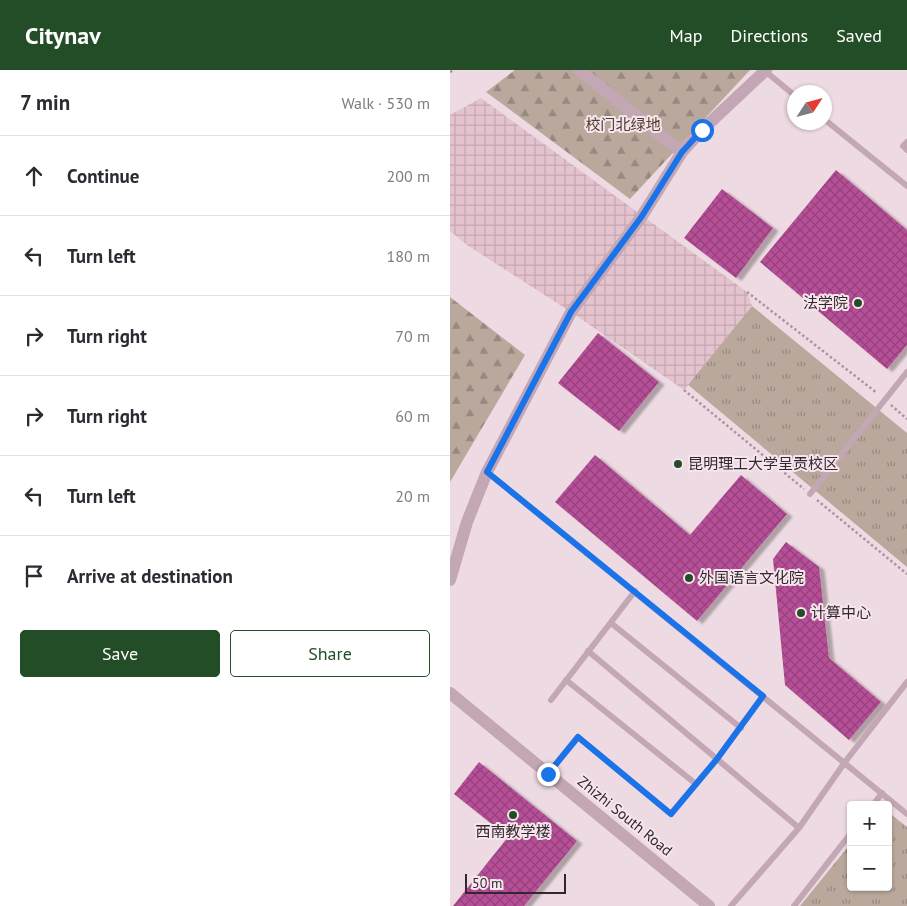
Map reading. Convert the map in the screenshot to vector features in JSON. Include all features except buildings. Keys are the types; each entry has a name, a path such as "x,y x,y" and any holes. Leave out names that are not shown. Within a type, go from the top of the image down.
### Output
{"street":[{"path":"579,70 682,152"},
{"path":"450,580 467,522 487,472 571,312 642,216 682,152 766,70"},
{"name":"Zhizhi South Road","path":"450,693 709,906"}],"lane":[{"path":"766,70 787,89"},
{"path":"832,125 907,186"},
{"path":"907,142 903,146 907,150"},
{"path":"810,494 907,372"},
{"path":"487,472 907,814"},
{"path":"551,700 635,591"},
{"path":"611,623 741,728"},
{"path":"588,652 800,828"},
{"path":"566,680 696,784"},
{"path":"731,906 800,828 845,762 907,682"},
{"path":"548,774 578,737 671,814 717,759 763,696"},
{"path":"876,801 882,793"},
{"path":"794,906 847,838"}],"path":[{"path":"450,72 454,70"},
{"path":"747,292 907,419"},
{"path":"684,390 907,574"}],"green space":[{"name":"校门北绿地","path":"515,70 750,70 630,199 486,92"},
{"path":"450,297 525,355 450,482"},
{"path":"752,306 907,433 907,567 687,384"},
{"path":"892,815 907,827 907,906 800,906 847,848 847,891 892,891"}],"shaded area":[{"path":"481,98 747,292 752,306 684,390 571,312 467,245 450,231 450,115"}],"place":[{"name":"法学院","path":"858,303"},
{"name":"昆明理工大学呈贡校区","path":"678,464"},
{"name":"外国语言文化院","path":"689,578"},
{"name":"计算中心","path":"801,613"},
{"name":"西南教学楼","path":"513,815"}],"route":[{"path":"548,774 578,737 671,814 717,759 763,696 487,472 571,312 642,216 682,152 702,130"}]}
